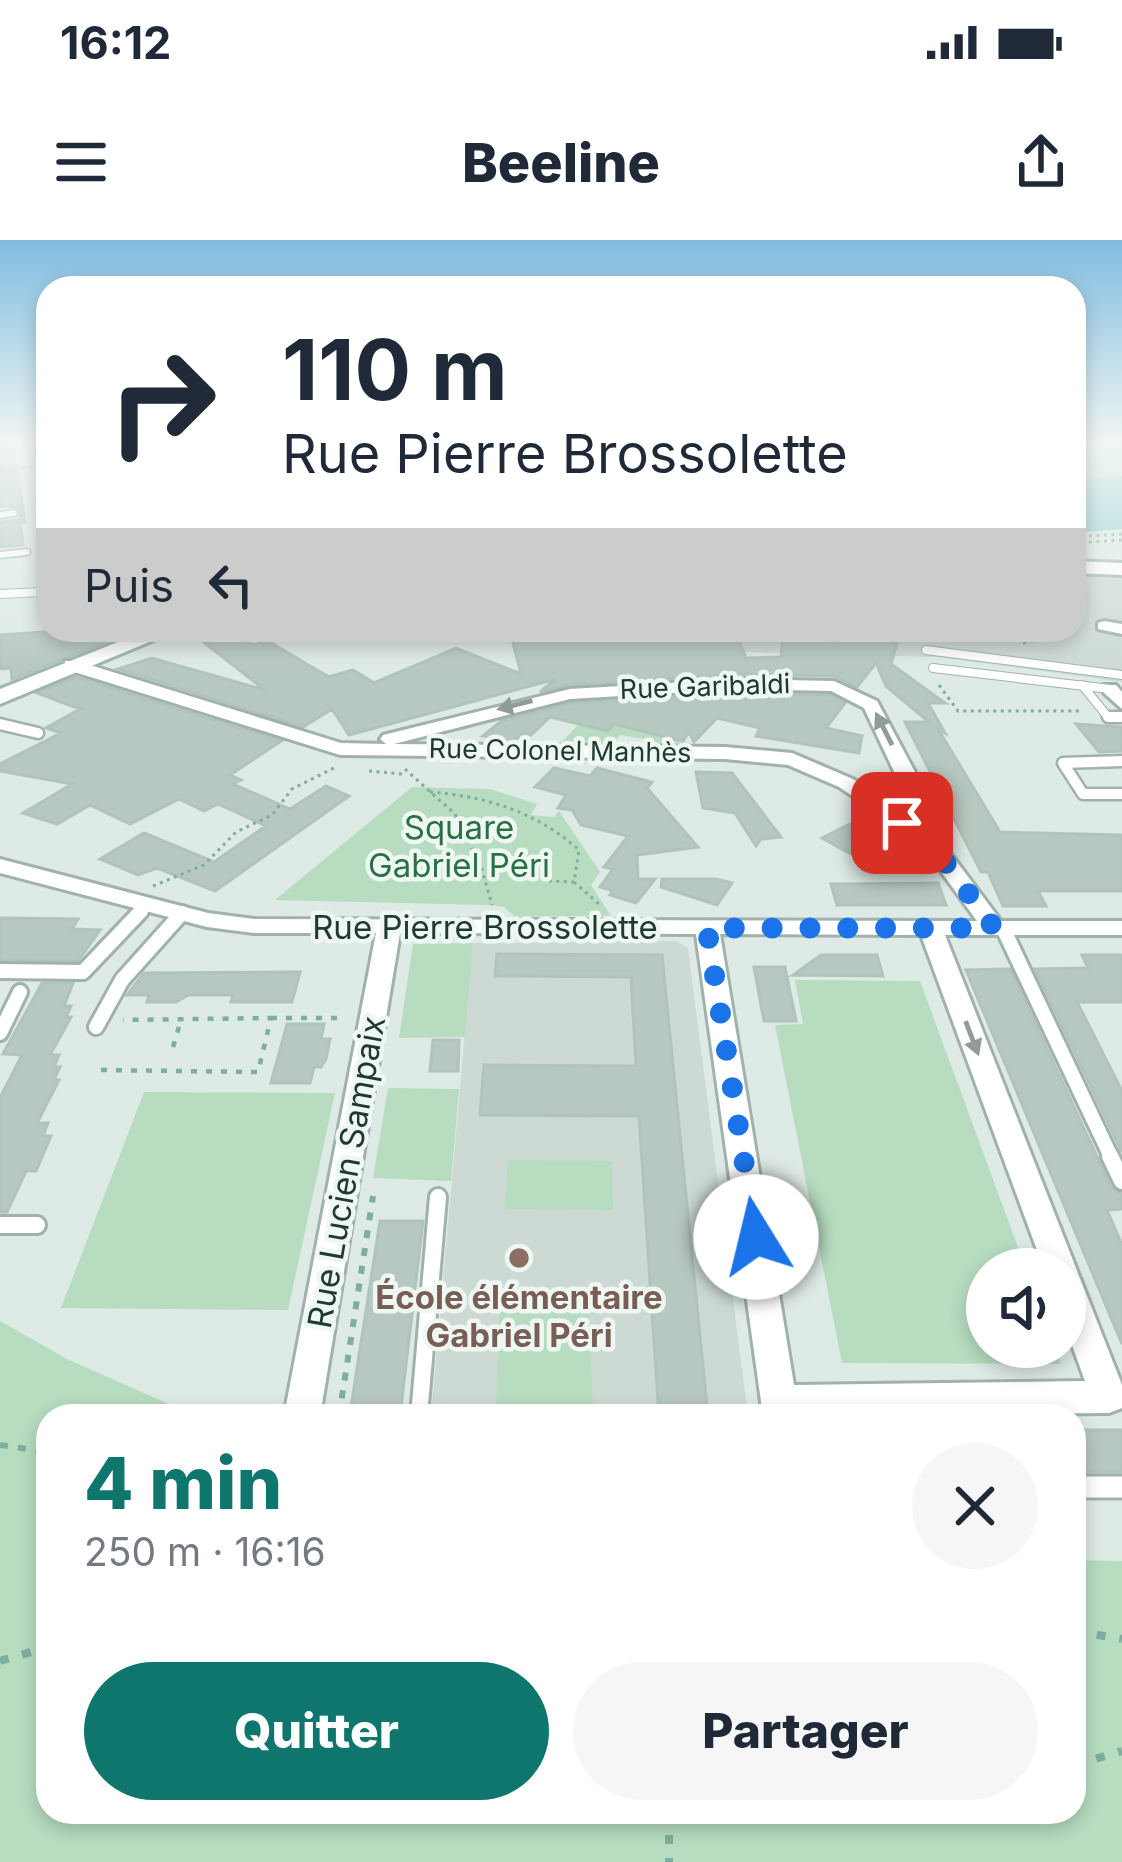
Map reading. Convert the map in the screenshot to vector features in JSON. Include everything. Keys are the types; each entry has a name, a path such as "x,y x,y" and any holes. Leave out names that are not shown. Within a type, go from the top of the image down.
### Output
{"street":[{"path":"1086,568 1122,569"},
{"path":"0,697 134,642"},
{"name":"Rue Colonel Manhès","path":"71,665 340,749 757,754 792,759 821,770 926,836 999,928"},
{"name":"Rue Garibaldi","path":"320,741 364,744 570,694 739,684 834,686 871,705 924,809 926,836"},
{"path":"452,723 442,734 458,750"},
{"path":"866,796 910,781"},
{"path":"866,796 924,809"},
{"name":"Rue Pierre Brossolette","path":"0,866 182,913 254,926 1122,928"},
{"name":"Rue Lucien Sampaix","path":"304,1404 389,927"},
{"path":"707,928 780,1404"},
{"path":"931,928 1052,1248"},
{"path":"917,1404 1108,1397 1086,1338"}],"lane":[{"path":"0,555 27,552"},
{"path":"0,594 36,592"},
{"path":"926,650 1114,695"},
{"path":"933,668 1082,686 1114,695"},
{"path":"1082,686 1114,695"},
{"path":"1114,695 1108,717 1122,717"},
{"path":"0,724 38,733"},
{"path":"1122,761 1063,763 1083,794 1122,794"},
{"path":"0,971 83,972 138,902"},
{"path":"98,1024 122,980 182,913"},
{"path":"999,928 1122,1181"},
{"path":"0,1033 20,992"},
{"path":"420,1404 438,1197"},
{"path":"0,1225 37,1225"},
{"path":"1086,1487 1122,1487"}],"path":[{"path":"1086,539 1122,537"},
{"path":"941,691 958,711 1114,695"},
{"path":"138,902 204,865 236,832 272,815 292,789 346,766"},
{"path":"357,768 403,771 459,820 465,841 493,891 490,928"},
{"path":"430,792 471,794 561,831 579,850 577,875 574,882 549,881"},
{"path":"101,1070 257,1072 272,1018"},
{"path":"98,1024 373,1018"},
{"path":"173,1047 181,1019"},
{"path":"0,1445 36,1450"},
{"path":"1086,1633 1122,1639"},
{"path":"0,1661 36,1650"},
{"path":"1086,1762 1122,1751"},
{"path":"669,1824 670,1862"}],"shaded area":[{"path":"1086,574 1122,575 1122,682 939,657 745,652 741,642 1086,642"},
{"path":"676,941 688,948 746,1404 432,1404 473,943"}],"green space":[{"path":"728,691 703,715 661,735 687,742 649,745 651,740 620,735 613,745 559,745 579,724 608,730 632,707 605,700 609,695 641,694 643,701"},
{"name":"Square Gabriel Péri","path":"412,787 490,789 537,804 531,815 554,817 559,811 600,872 591,885 611,916 514,916 504,907 488,905 275,900"},
{"path":"473,943 465,1037 399,1038 413,944"},
{"path":"795,980 920,981 1018,1248 966,1248 966,1364 842,1363 775,1025 803,1024"},
{"path":"388,1088 459,1089 451,1181 373,1178"},
{"path":"144,1092 335,1093 288,1310 61,1308"},
{"path":"508,1160 612,1161 613,1210 505,1209"},
{"path":"500,1295 589,1295 593,1404 496,1404"},
{"path":"0,1321 67,1359 169,1404 36,1404 36,1824 1086,1824 1086,1560 1122,1561 1122,1862 0,1862"}],"water":[{"path":"1086,520 1122,520 1122,529 1086,532"}],"building":[{"path":"25,520 20,523 23,545 0,547 0,522"},
{"path":"36,632 36,642 106,642 12,679 11,668 0,669 0,635"},
{"path":"203,642 270,642 329,677 353,670 374,683 456,648 521,674 513,642 740,642 746,658 781,657 782,642 897,642 891,664 945,703 928,703 945,733 938,729 1000,832 1122,835 1122,891 1038,891 1046,906 1003,906 905,722 929,722 886,686 876,663 857,687 834,676 739,674 570,685 540,692 556,679 349,735 332,709 303,727 118,669 152,658 265,690"},
{"path":"76,677 281,741 230,775 241,780 233,784 290,809 326,786 349,796 215,891 157,868 138,875 100,859 144,833 214,862 266,826 218,804 204,811 179,799 130,824 90,805 57,824 23,813 72,784 0,771 0,764 61,733 46,728 80,709 37,693"},
{"path":"739,694 830,695 845,703 826,728 862,736 859,753 756,736 760,728 717,718 694,742 689,732 683,741 614,724 608,731 550,717 531,735 524,733 514,741 483,736 501,721 571,703"},
{"path":"1076,724 1122,727 1122,751 1099,752"},
{"path":"554,768 590,776 597,768 652,782 647,788 698,847 637,855 638,879 655,879 636,903 610,895 613,891 600,887 613,869 604,867 628,836 581,825 572,810 558,808 566,795 535,787"},
{"path":"696,772 732,773 781,837 761,839 756,846 735,813 703,808"},
{"path":"850,824 880,840 851,854 822,838"},
{"path":"662,879 732,883 717,905 661,887"},
{"path":"938,883 946,905 837,905 831,884"},
{"path":"0,918 78,919 72,929 100,930 78,961 0,960"},
{"path":"497,954 662,955 707,1404 658,1404 639,1116 480,1115 484,1065 636,1066 631,977 495,976"},
{"path":"821,955 877,955 883,976 793,975"},
{"path":"1082,955 1122,955 1122,1002 1077,1002 1122,1091 1122,1152 1035,969 1088,968"},
{"path":"754,967 785,967 796,1021 764,1021"},
{"path":"1010,969 1111,1187 1122,1194 1122,1209 1107,1210 1122,1245 1122,1344 1086,1248 1082,1248 966,970"},
{"path":"300,972 292,1002 231,1002 233,995 188,995 176,1002 147,1002 149,995 127,995 144,973"},
{"path":"42,983 73,983 64,1006 71,1006 66,1017 71,1017 50,1055 59,1055 54,1079 59,1080 37,1123 48,1123 43,1136 51,1136 36,1171 26,1171 7,1212 0,1212 0,1098 22,1055 3,1054"},
{"path":"287,1024 324,1024 321,1039 330,1039 326,1059 321,1067 314,1067 310,1083 271,1083"},
{"path":"433,1040 459,1040 458,1071 430,1071"},
{"path":"380,1221 423,1221 401,1404 351,1404"},
{"path":"1086,1430 1122,1430 1122,1472 1086,1472"}],"place":[{"name":"École élémentaire Gabriel Péri","path":"519,1258"}],"route":[{"path":"756,1237 707,928 994,928 926,836 902,823"}]}
